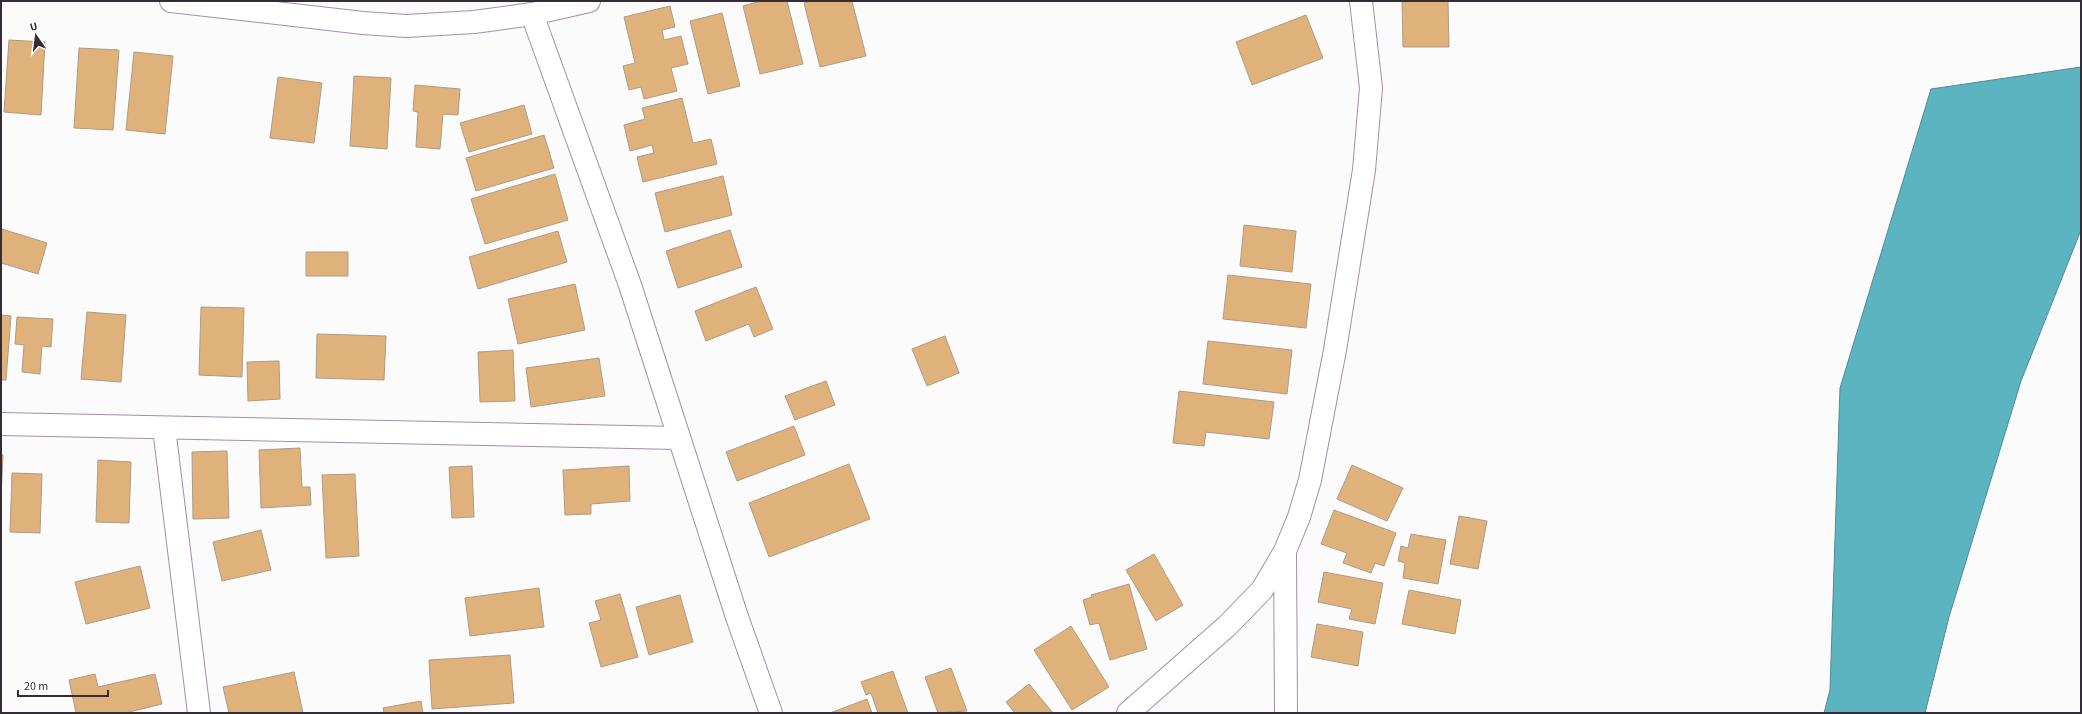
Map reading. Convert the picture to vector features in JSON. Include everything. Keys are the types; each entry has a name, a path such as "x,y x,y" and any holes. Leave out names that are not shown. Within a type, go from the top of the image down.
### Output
{"street":[{"path":"171,1 363,24 406,26 474,22 532,14 589,1"},
{"path":"1128,713 1227,626 1262,590 1285,551 1299,517 1310,480 1335,350 1364,170 1371,88 1361,1"},
{"path":"532,14 630,285 679,438 771,713"},
{"path":"1,424 679,438"},
{"path":"164,428 199,713"},
{"path":"1285,551 1286,713"}],"water":[{"path":"2081,67 2081,230 2021,381 1949,617 1925,713 1824,713 1830,690 1840,388 1931,89"}],"building":[{"path":"761,1 787,1 803,64 760,74 743,6"},
{"path":"810,1 852,1 866,56 820,67 804,3"},
{"path":"1402,1 1448,1 1449,47 1403,47"},
{"path":"670,6 675,27 662,30 664,40 681,36 688,64 671,68 677,91 644,99 641,87 629,90 623,66 635,63 624,17"},
{"path":"722,13 740,86 708,94 690,21"},
{"path":"1306,15 1323,58 1252,85 1236,42"},
{"path":"9,40 45,42 41,115 4,112"},
{"path":"79,48 119,50 113,130 74,128"},
{"path":"134,52 173,56 165,134 126,130"},
{"path":"354,76 391,78 387,149 350,146"},
{"path":"278,77 322,83 314,143 270,138"},
{"path":"415,85 460,89 458,115 443,114 440,149 416,147 418,112 413,111"},
{"path":"682,98 693,143 711,139 717,164 643,182 637,157 654,153 652,145 630,151 624,125 645,119 642,108"},
{"path":"524,105 532,134 469,152 460,123"},
{"path":"544,135 554,168 476,191 466,158"},
{"path":"555,174 568,220 485,244 471,199"},
{"path":"723,176 732,215 665,232 655,193"},
{"path":"1244,225 1296,231 1292,272 1240,266"},
{"path":"2,229 47,243 38,274 1,263"},
{"path":"730,230 742,267 678,288 666,251"},
{"path":"558,231 567,262 478,289 469,257"},
{"path":"306,252 348,252 348,276 306,276"},
{"path":"1228,275 1311,284 1306,328 1223,319"},
{"path":"575,284 585,330 518,344 508,299"},
{"path":"756,287 773,329 754,337 749,324 706,341 695,311"},
{"path":"201,307 244,308 242,377 199,375"},
{"path":"87,312 126,315 121,382 81,379"},
{"path":"1,315 11,316 6,380 1,380"},
{"path":"17,317 53,319 51,347 42,346 40,374 22,372 24,345 15,344"},
{"path":"317,334 386,336 384,380 316,378"},
{"path":"945,336 959,373 927,386 912,349"},
{"path":"1208,341 1292,350 1287,394 1203,384"},
{"path":"513,350 515,401 480,402 478,352"},
{"path":"599,358 605,396 531,407 526,368"},
{"path":"279,361 280,399 248,401 247,362"},
{"path":"826,381 835,405 795,420 785,396"},
{"path":"1179,391 1274,402 1269,439 1206,432 1204,446 1173,443"},
{"path":"794,426 805,455 737,481 726,452"},
{"path":"300,448 302,487 310,487 311,505 261,508 259,450"},
{"path":"227,451 229,518 193,519 192,452"},
{"path":"1,454 3,455 1,498"},
{"path":"98,460 131,462 129,523 96,522"},
{"path":"849,464 870,519 769,557 749,503"},
{"path":"1352,465 1403,488 1387,521 1337,499"},
{"path":"472,466 474,517 452,518 449,467"},
{"path":"629,466 630,501 591,504 591,514 565,515 563,470"},
{"path":"12,473 42,474 40,533 10,532"},
{"path":"355,474 359,556 326,558 322,475"},
{"path":"1334,510 1396,533 1384,566 1375,563 1371,573 1343,563 1347,553 1321,544"},
{"path":"1459,516 1487,521 1478,569 1450,564"},
{"path":"261,530 271,570 222,581 213,542"},
{"path":"1411,534 1446,540 1438,584 1403,578 1405,563 1398,561 1401,546 1408,548"},
{"path":"1154,554 1183,605 1156,621 1126,570"},
{"path":"140,566 150,608 86,624 75,582"},
{"path":"1324,572 1383,583 1375,624 1349,619 1352,609 1318,602"},
{"path":"1129,584 1147,649 1110,660 1099,623 1090,625 1083,600 1092,597 1091,595"},
{"path":"539,588 544,627 470,636 465,598"},
{"path":"1409,590 1461,600 1455,634 1402,624"},
{"path":"620,594 638,657 601,667 589,623 601,620 595,601"},
{"path":"680,595 693,642 649,655 636,607"},
{"path":"1317,624 1363,632 1358,666 1311,657"},
{"path":"1071,626 1109,687 1072,710 1034,650"},
{"path":"510,655 514,703 432,709 429,660"},
{"path":"951,668 967,711 938,713 925,677"},
{"path":"893,671 908,713 878,713 871,693 866,695 861,682"},
{"path":"294,672 303,713 229,713 223,687"},
{"path":"95,674 98,687 155,674 162,704 125,713 76,713 69,680"},
{"path":"1029,684 1053,713 1015,713 1006,702"},
{"path":"867,699 872,713 830,713"},
{"path":"421,701 423,713 384,713 383,708"}]}
